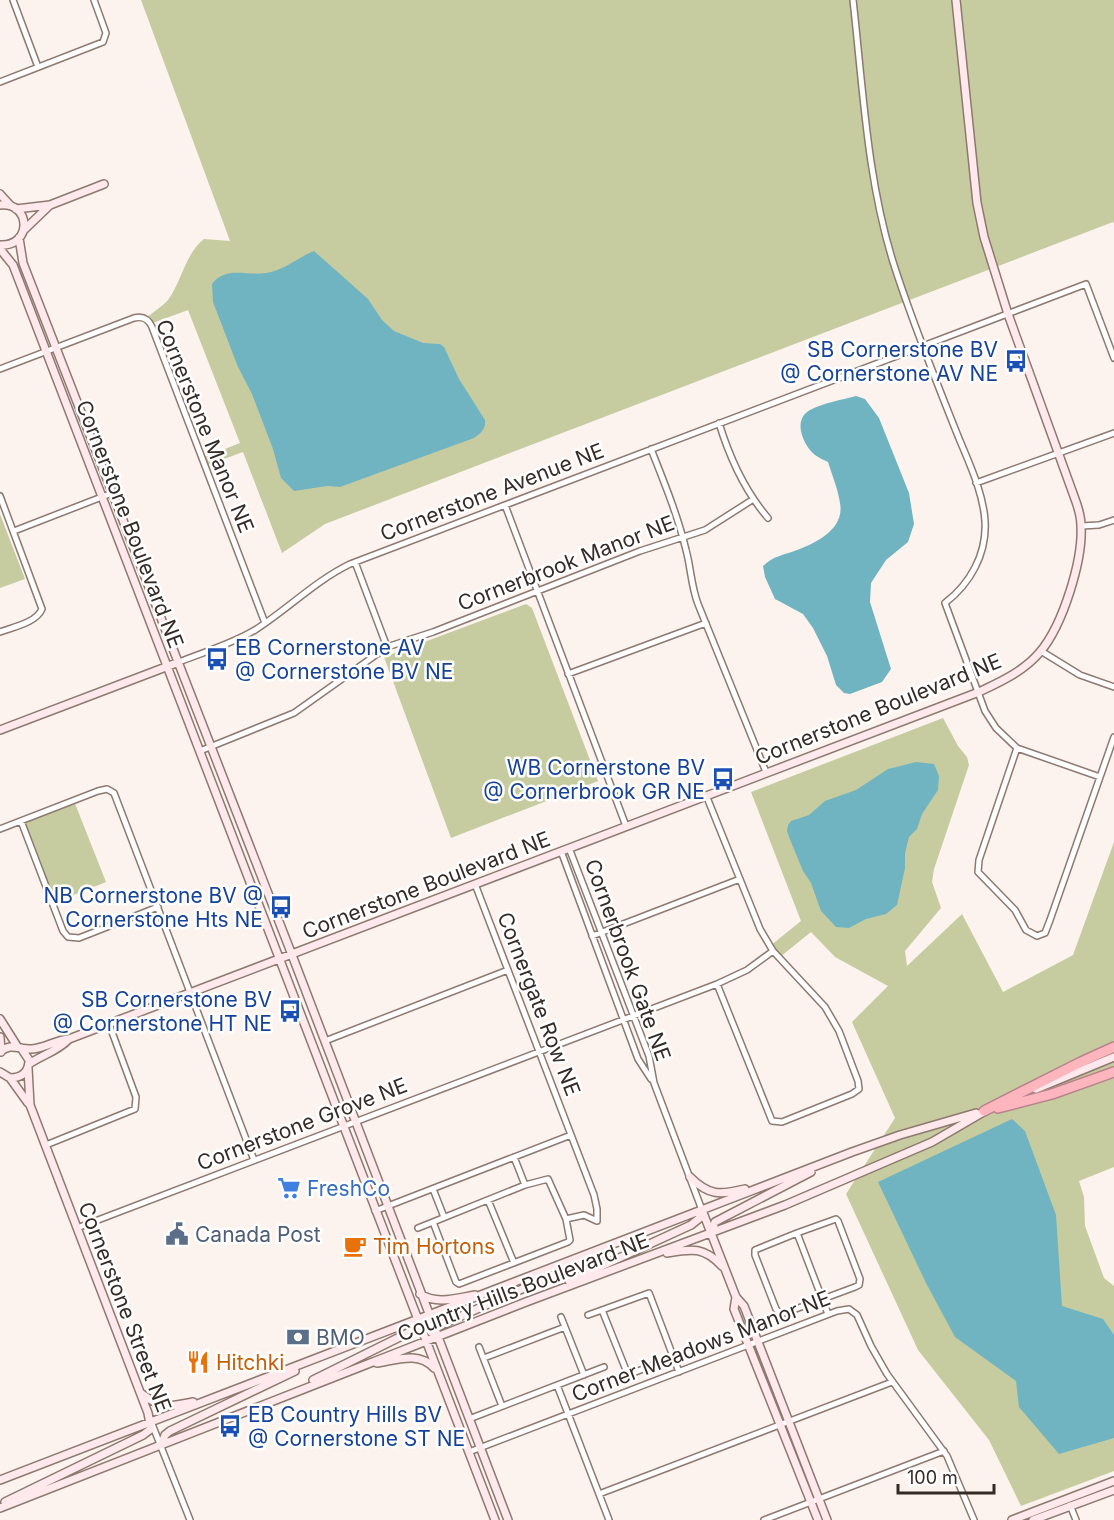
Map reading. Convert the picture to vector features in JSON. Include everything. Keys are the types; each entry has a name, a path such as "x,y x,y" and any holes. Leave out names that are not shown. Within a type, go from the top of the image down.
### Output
{"highway":[{"path":"984,1111 1114,1047"},
{"path":"984,1111 1052,1094 1114,1072"}],"street":[{"path":"13,0 38,67"},
{"path":"0,81 104,42 104,29 94,0"},
{"path":"853,0 876,199 894,267 984,507 984,540 973,573 945,603 985,711 996,728 1017,748 1100,777"},
{"name":"Cornerstone Boulevard NE","path":"292,955 979,692 1009,678 1041,651 1058,622 1068,596 1080,549 1081,526 1077,506 1059,453 993,272 977,203 956,0"},
{"path":"0,205 13,207 50,205 104,184"},
{"path":"0,194 23,217 24,230"},
{"path":"0,247 12,244 50,205"},
{"name":"Cornerstone Boulevard NE","path":"19,238 23,262 508,1520"},
{"name":"Cornerstone Boulevard NE","path":"0,247 13,265 495,1520"},
{"name":"Cornerstone Avenue NE","path":"1,730 226,644 265,623 322,579 355,562 1086,284 1114,358"},
{"name":"Cornerstone Manor NE","path":"0,369 134,318 142,317 150,324 265,623"},
{"path":"719,423 730,456 752,500 768,518"},
{"path":"976,483 1114,432"},
{"path":"651,449 686,549 693,589 765,772"},
{"path":"14,531 112,493"},
{"path":"0,496 42,609 33,619 0,632"},
{"name":"Cornerbrook Manor NE","path":"200,750 294,713 387,647 433,632 640,550 705,530 752,500"},
{"path":"505,505 626,826"},
{"path":"1081,526 1099,525 1114,520"},
{"path":"355,562 387,647"},
{"path":"568,675 706,623"},
{"path":"1041,651 1080,675 1114,687"},
{"path":"1017,748 979,861 978,872 1006,899 1026,930 1037,936 1045,933 1114,737"},
{"path":"0,829 99,791 111,790 116,797 254,1160"},
{"path":"706,795 757,922 773,951 811,990 831,1015 858,1081 859,1089 782,1122 772,1121 717,984"},
{"path":"21,821 63,931 68,938 79,938 158,908"},
{"name":"Cornerbrook Gate NE","path":"569,848 601,932 629,1017 638,1059 654,1083"},
{"name":"Cornerbrook Gate NE","path":"561,851 592,936 649,1056 654,1083 702,1210"},
{"path":"592,936 740,879"},
{"name":"Cornergate Row NE","path":"476,884 594,1195 597,1221 584,1215 566,1219"},
{"name":"Cornerstone Grove NE","path":"77,1228 717,984 747,970 773,951"},
{"path":"0,1052 7,1047 33,1049 58,1040 69,1039 292,955"},
{"path":"325,1041 508,970"},
{"path":"0,1019 27,1055 28,1066"},
{"path":"46,1146 135,1109 136,1097 109,1024"},
{"path":"0,1037 0,1052"},
{"path":"3,1075 23,1075 28,1066 40,1056 62,1047 69,1039"},
{"name":"Country Hills Boulevard NE","path":"429,1316 826,1162 900,1135 984,1111 1114,1057"},
{"name":"Cornerstone Street NE","path":"28,1066 30,1105"},
{"name":"Cornerstone Street NE","path":"3,1075 17,1085 30,1105 190,1520"},
{"name":"Country Hills Boulevard NE","path":"0,1506 526,1302 785,1205 932,1142 984,1111"},
{"path":"375,1211 571,1135"},
{"path":"514,1157 525,1185"},
{"path":"711,1233 715,1222 826,1162"},
{"path":"690,1177 707,1191 717,1193 729,1193 773,1182"},
{"path":"418,1228 525,1185 548,1179 566,1219 570,1240 459,1284 456,1282 433,1222"},
{"path":"433,1189 444,1217"},
{"path":"488,1200 513,1263"},
{"path":"702,1210 736,1298 744,1306 758,1341 785,1423 815,1501 827,1520"},
{"path":"526,1302 691,1225 701,1217 702,1210"},
{"path":"834,1219 838,1221 860,1282 855,1287 780,1313 776,1309 755,1250 797,1233 834,1219"},
{"path":"797,1233 828,1314"},
{"path":"426,1342 433,1329 587,1261 628,1239"},
{"path":"649,1256 685,1250 702,1251 715,1258 725,1269"},
{"path":"420,1294 440,1300 493,1292"},
{"path":"588,1315 649,1293 679,1372"},
{"path":"736,1298 734,1309 785,1423"},
{"name":"Corner Meadows Manor NE","path":"469,1452 843,1309 854,1311 878,1360 892,1382 944,1451 953,1467 974,1520"},
{"path":"602,1310 628,1375 673,1358"},
{"path":"273,1400 418,1324 427,1322 429,1316"},
{"path":"561,1317 584,1375"},
{"name":"Country Hills Boulevard NE","path":"0,1480 312,1360 418,1324"},
{"path":"484,1358 565,1327"},
{"path":"479,1347 502,1406"},
{"path":"359,1367 405,1358 420,1358 432,1365 439,1375"},
{"path":"161,1444 165,1435 170,1431 291,1373 312,1360"},
{"path":"469,1419 604,1367"},
{"path":"599,1494 892,1382"},
{"path":"558,1385 609,1520"},
{"path":"140,1393 164,1407 218,1396"},
{"path":"0,1506 142,1435 151,1429 151,1421"},
{"path":"764,1520 944,1451"},
{"path":"1033,1520 1114,1481"},
{"path":"1012,1520 1114,1490"},
{"path":"815,1501 818,1520"},
{"path":"1069,1502 1076,1520"}],"green space":[{"path":"141,0 1114,0 1114,224 1113,222 325,524 282,553 243,452 205,466 202,458 240,443 188,310 150,324 146,319 168,300 192,252 204,239 230,241"},
{"path":"0,514 25,579 0,588"},
{"path":"526,604 532,608 598,781 451,838 384,657"},
{"path":"943,718 958,746 967,757 969,765 934,869 932,882 941,908 905,951 907,966 962,914 1003,992 1073,955 1114,842 1114,1167 1079,1181 1084,1197 1085,1226 1104,1278 1114,1286 1114,1471 1021,1506 989,1440 918,1350 846,1194 895,1118 852,1022 888,986 835,957 811,932 780,957 770,946 801,921 751,792"},
{"path":"74,801 106,882 53,903 21,821"}],"water":[{"path":"314,251 368,299 382,320 394,331 423,343 440,344 444,347 459,379 485,420 484,428 479,434 474,438 340,487 327,486 294,491 281,478 273,449 252,394 238,367 213,302 212,284 218,278 232,273 263,273 277,270"},
{"path":"856,396 865,399 879,418 909,493 914,524 908,542 886,560 871,583 870,602 891,669 882,682 850,694 844,693 836,685 827,656 803,614 775,599 765,577 763,566 775,558 820,539 828,534 838,520 840,503 828,462 811,451 803,439 801,420 810,410"},
{"path":"916,762 934,764 939,776 938,790 922,814 917,829 909,837 897,905 886,914 866,919 849,928 836,927 821,911 811,883 803,871 789,837 788,825 791,821 809,815 825,801 856,790 888,769"},
{"path":"1012,1119 1025,1131 1056,1215 1062,1306 1103,1319 1114,1335 1114,1438 1059,1454 1019,1407 1016,1381 955,1337 926,1283 878,1182"}],"place":[{"name":"SB Cornerstone BV @ Cornerstone AV NE","path":"1016,361"},
{"name":"EB Cornerstone AV @ Cornerstone BV NE","path":"217,659"},
{"name":"WB Cornerstone BV @ Cornerbrook GR NE","path":"723,779"},
{"name":"NB Cornerstone BV @ Cornerstone Hts NE","path":"281,907"},
{"name":"SB Cornerstone BV @ Cornerstone HT NE","path":"290,1011"},
{"name":"FreshCo","path":"289,1188"},
{"name":"Canada Post","path":"177,1234"},
{"name":"Tim Hortons","path":"355,1246"},
{"name":"BMO","path":"298,1337"},
{"name":"Hitchki","path":"198,1362"},
{"name":"EB Country Hills BV @ Cornerstone ST NE","path":"230,1426"}]}
